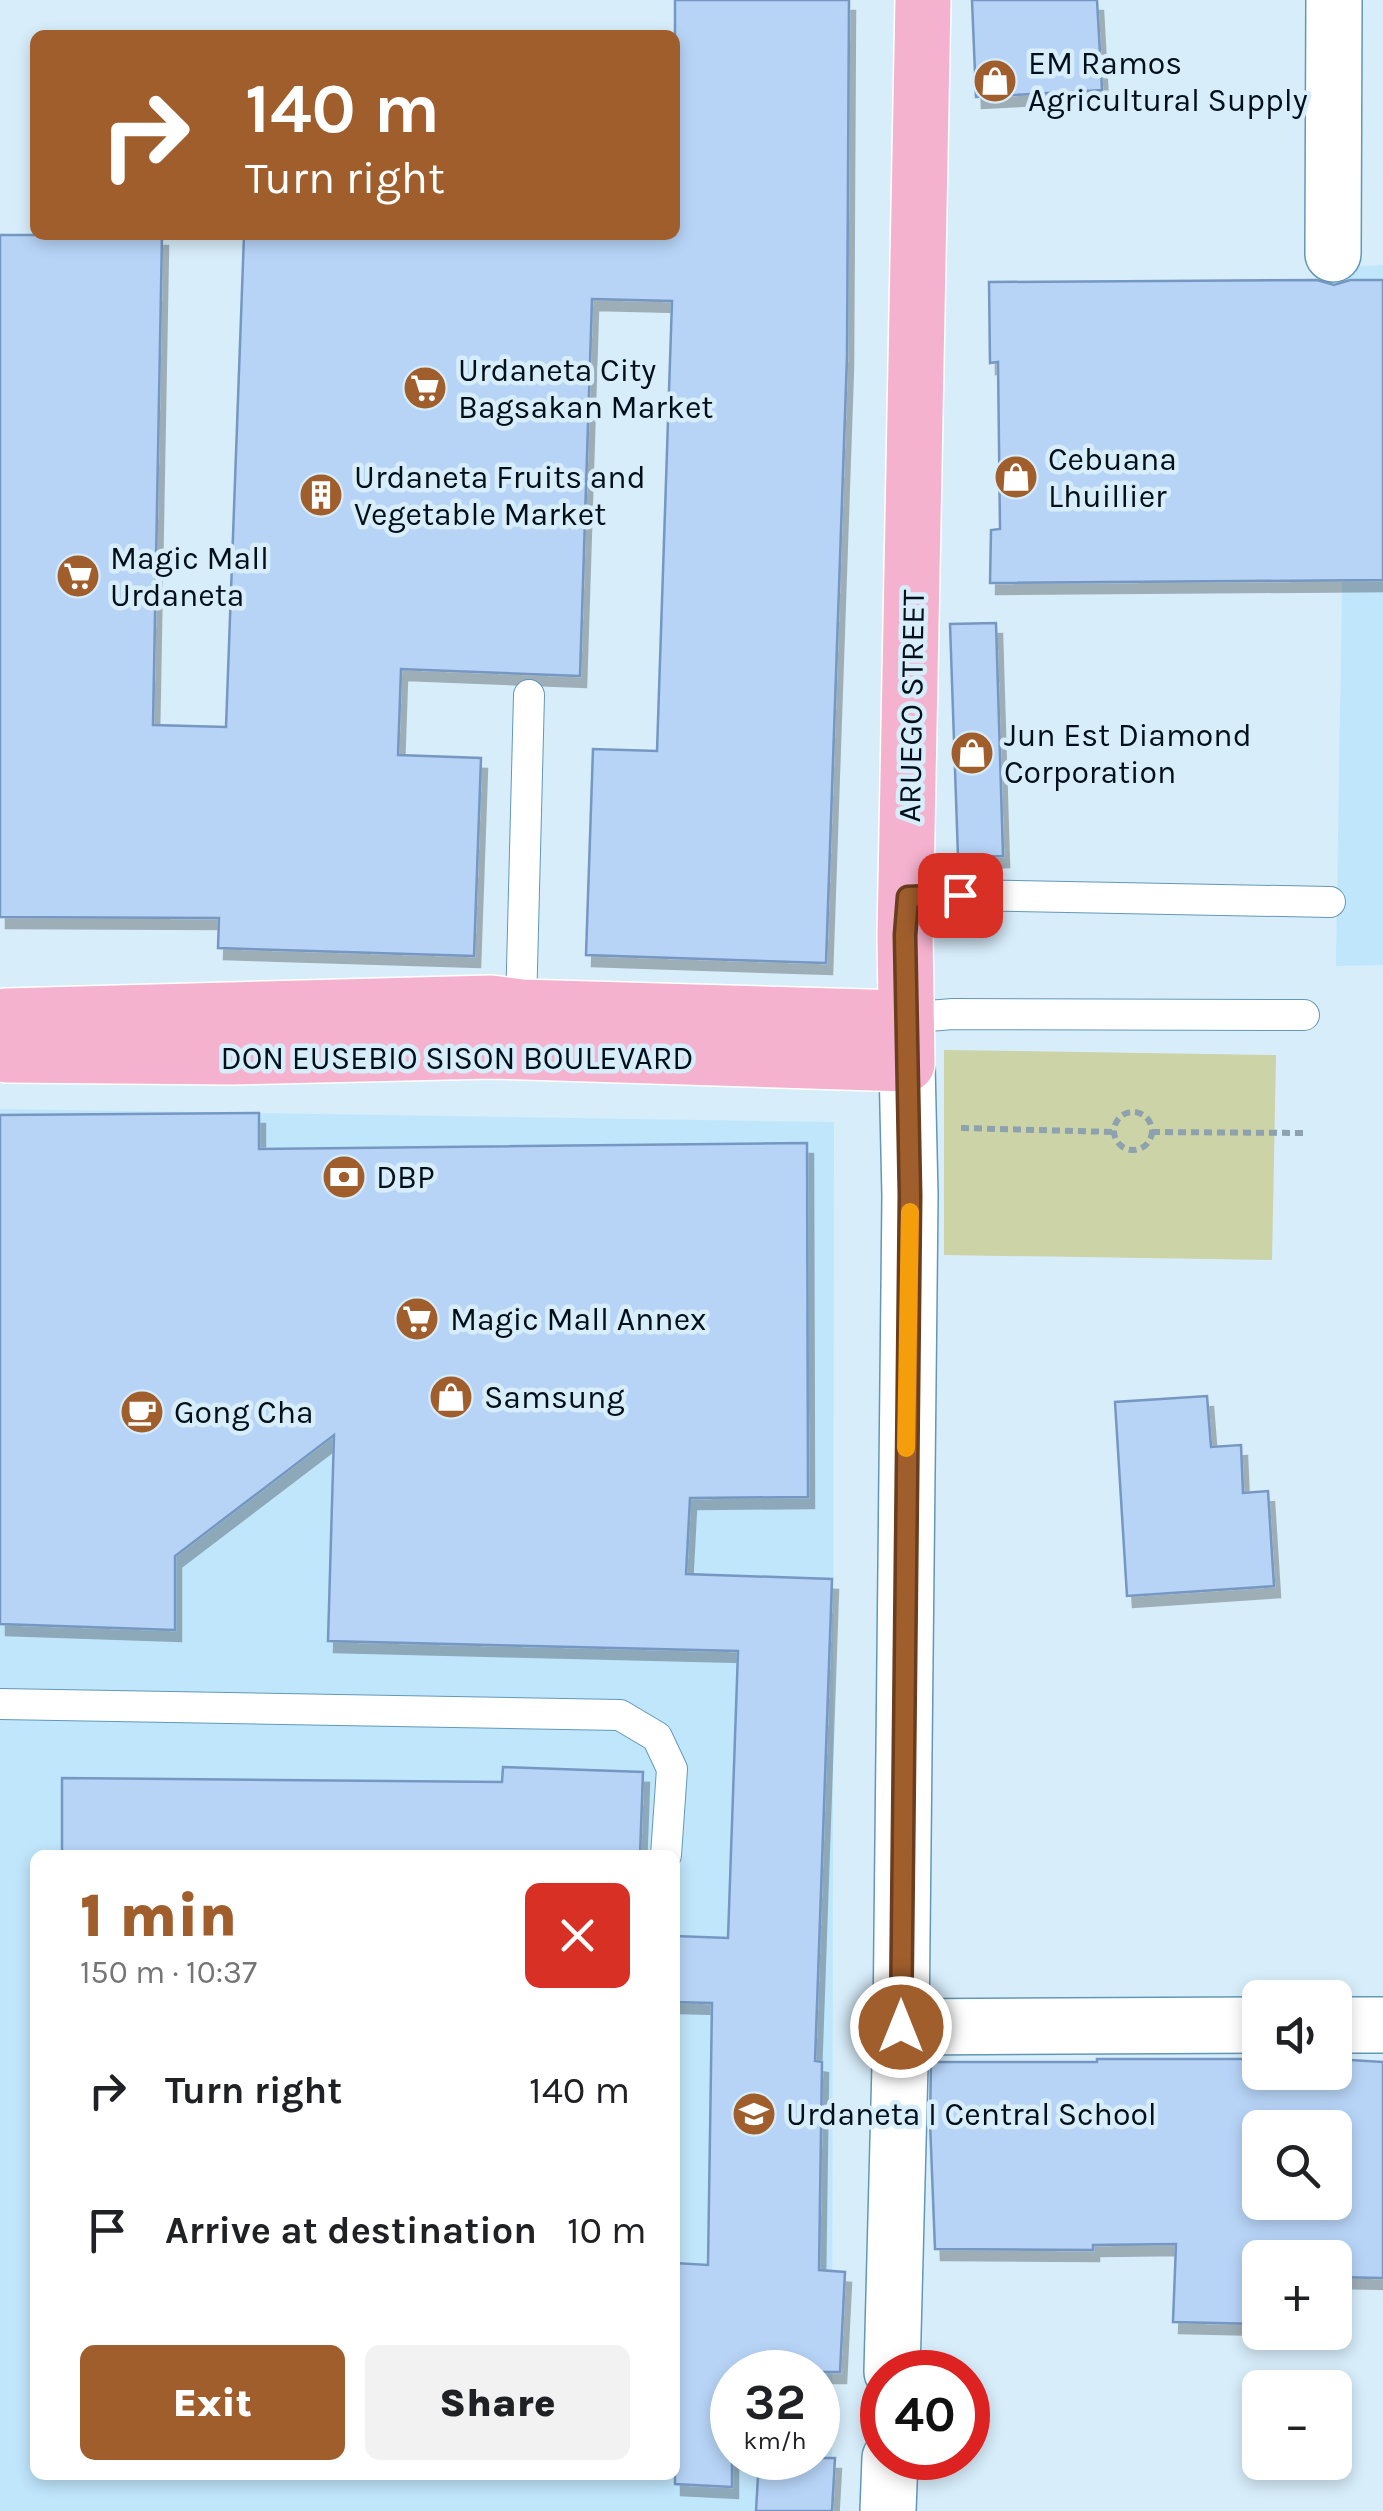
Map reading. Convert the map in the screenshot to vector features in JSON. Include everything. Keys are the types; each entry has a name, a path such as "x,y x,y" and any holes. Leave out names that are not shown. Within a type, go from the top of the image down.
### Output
{"main road":[{"name":"ARUEGO STREET","path":"922,0 908,897 922,1032"},
{"name":"DON EUSEBIO SISON BOULEVARD","path":"491,1003 922,1032 491,1052 232,1058 6,1035 491,1003"}],"street":[{"path":"1333,254 1334,0"},
{"name":"ARUEGO STREET","path":"893,2350 901,2027 910,1127 922,1032"},
{"path":"901,2027 1242,2025"},
{"path":"1352,2025 1383,2025"},
{"path":"888,2511 889,2480"}],"lane":[{"path":"521,1008 529,696"},
{"path":"908,897 1330,902"},
{"path":"922,1032 1304,1015"},
{"path":"0,1704 620,1715 657,1737 672,1769 666,1850"}],"path":[{"path":"1129,1112 1147,1118 1152,1132 1145,1146 1128,1150 1114,1132 1115,1123 1129,1112"},
{"path":"910,1127 1114,1132"},
{"path":"1152,1132 1306,1133"}],"shaded area":[{"path":"1383,265 1383,965 1336,966 1347,267"},
{"name":"Magic Mall Annex","path":"0,1109 834,1122 832,2350 710,2350 710,2480 832,2480 832,2511 0,2511"}],"green space":[{"path":"944,1050 1276,1055 1272,1260 944,1255"}],"building":[{"path":"675,0 849,0 847,356 826,963 586,955 593,749 657,751 672,301 592,299 580,676 401,669 398,755 481,758 474,956 218,948 219,918 0,917 0,235 30,235 30,240 162,240 153,725 226,727 244,240 680,240 680,30 675,30"},
{"path":"972,0 1097,0 1102,90 976,97"},
{"path":"1317,280 1334,285 1350,280 1383,280 1383,580 990,583 991,530 1000,529 998,362 990,363 989,282"},
{"path":"996,623 1003,856 958,857 950,624"},
{"name":"Magic Mall Annex","path":"259,1113 259,1149 807,1143 808,1497 690,1498 686,1574 832,1579 815,2061 822,2062 819,2270 845,2272 840,2372 840,2350 710,2350 710,2480 732,2480 732,2487 675,2484 675,2480 680,2480 680,2263 708,2265 712,2003 680,2002 680,1936 728,1938 738,1651 328,1641 334,1435 175,1556 175,1630 0,1624 0,1115"},
{"path":"1207,1396 1211,1447 1241,1445 1243,1493 1268,1491 1274,1586 1127,1596 1115,1402"},
{"path":"503,1767 643,1772 640,1850 62,1850 62,1778 502,1782"},
{"path":"1242,2059 1242,2090 1352,2090 1352,2060 1383,2062 1383,2278 1352,2277 1352,2240 1242,2240 1242,2324 1173,2322 1176,2244 1093,2245 1093,2250 935,2249 931,2062"},
{"path":"758,2480 834,2480 832,2511 756,2511"}],"slow traffic":[{"path":"906,1448 910,1212"}],"place":[{"name":"EM Ramos Agricultural Supply","path":"995,81"},
{"name":"Urdaneta City Bagsakan Market","path":"425,388"},
{"name":"Cebuana Lhuillier","path":"1016,477"},
{"name":"Urdaneta Fruits and Vegetable Market","path":"321,495"},
{"name":"Magic Mall Urdaneta","path":"78,576"},
{"name":"Jun Est Diamond Corporation","path":"972,753"},
{"name":"DBP","path":"344,1177"},
{"name":"Magic Mall Annex","path":"417,1319"},
{"name":"Samsung","path":"451,1397"},
{"name":"Gong Cha","path":"142,1412"},
{"name":"Urdaneta I Central School","path":"754,2114"}],"route":[{"path":"901,2027 910,1196 905,935 908,897 960,895"}]}
